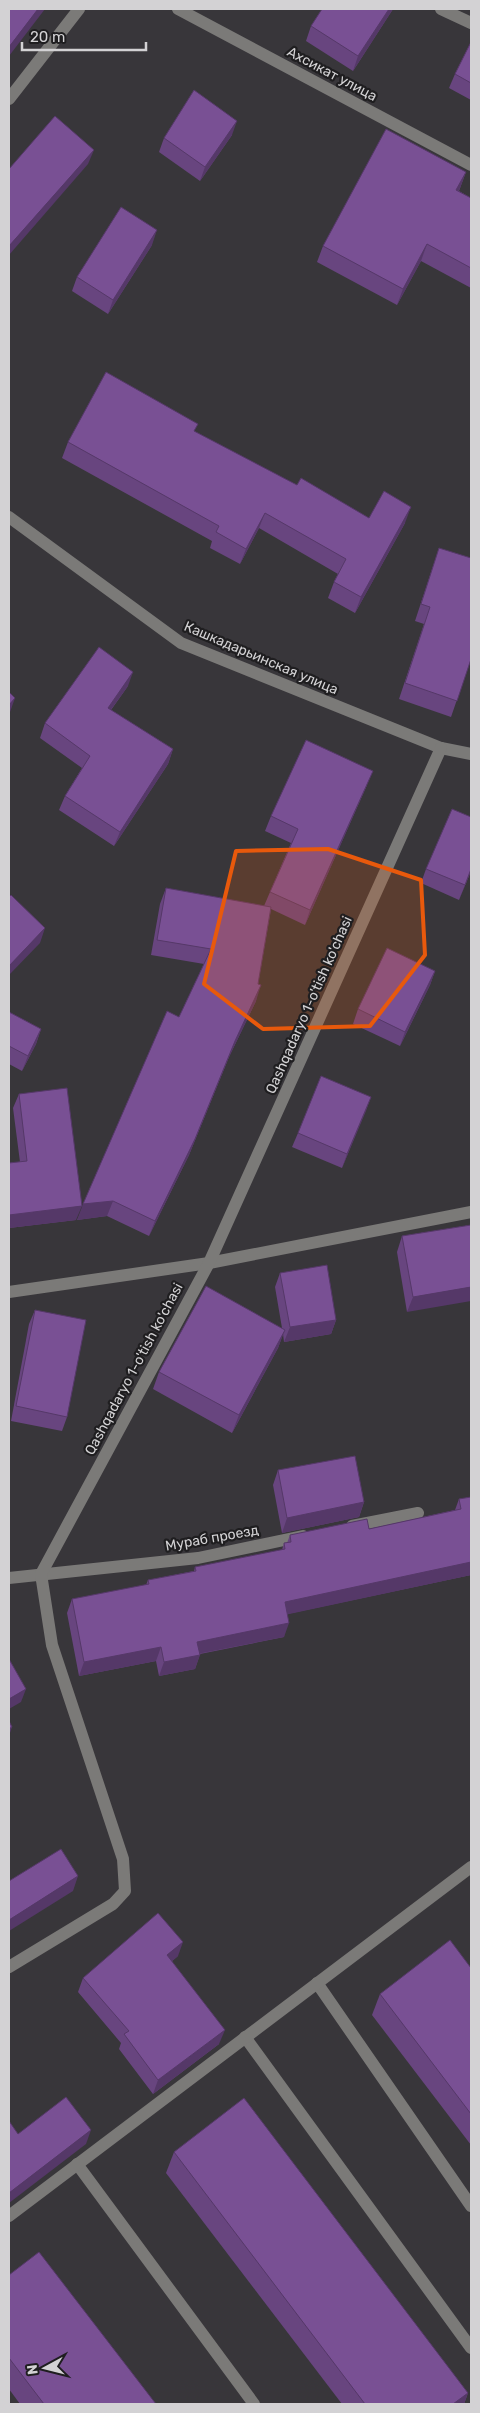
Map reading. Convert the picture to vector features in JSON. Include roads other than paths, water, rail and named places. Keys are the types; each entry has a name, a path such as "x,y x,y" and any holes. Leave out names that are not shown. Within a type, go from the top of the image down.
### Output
{"street":[{"path":"9,99 79,9"},
{"name":"Ахсикат улица","path":"178,9 471,165"},
{"path":"441,9 471,23"},
{"name":"Кашкадарьинская улица","path":"9,517 180,643 441,748 471,754"},
{"name":"Qashqadaryo 1-o'tish ko'chasi","path":"41,1574 209,1263 441,748"},
{"path":"9,1292 209,1263 471,1212"},
{"path":"341,1529 418,1513"},
{"name":"Мураб проезд","path":"9,1578 198,1558 313,1534"},
{"path":"9,1966 113,1904 125,1891 123,1859 52,1646 41,1574"},
{"path":"9,2216 471,1867"},
{"path":"317,1983 471,2206"},
{"path":"245,2037 471,2348"},
{"path":"77,2164 254,2404"}]}
